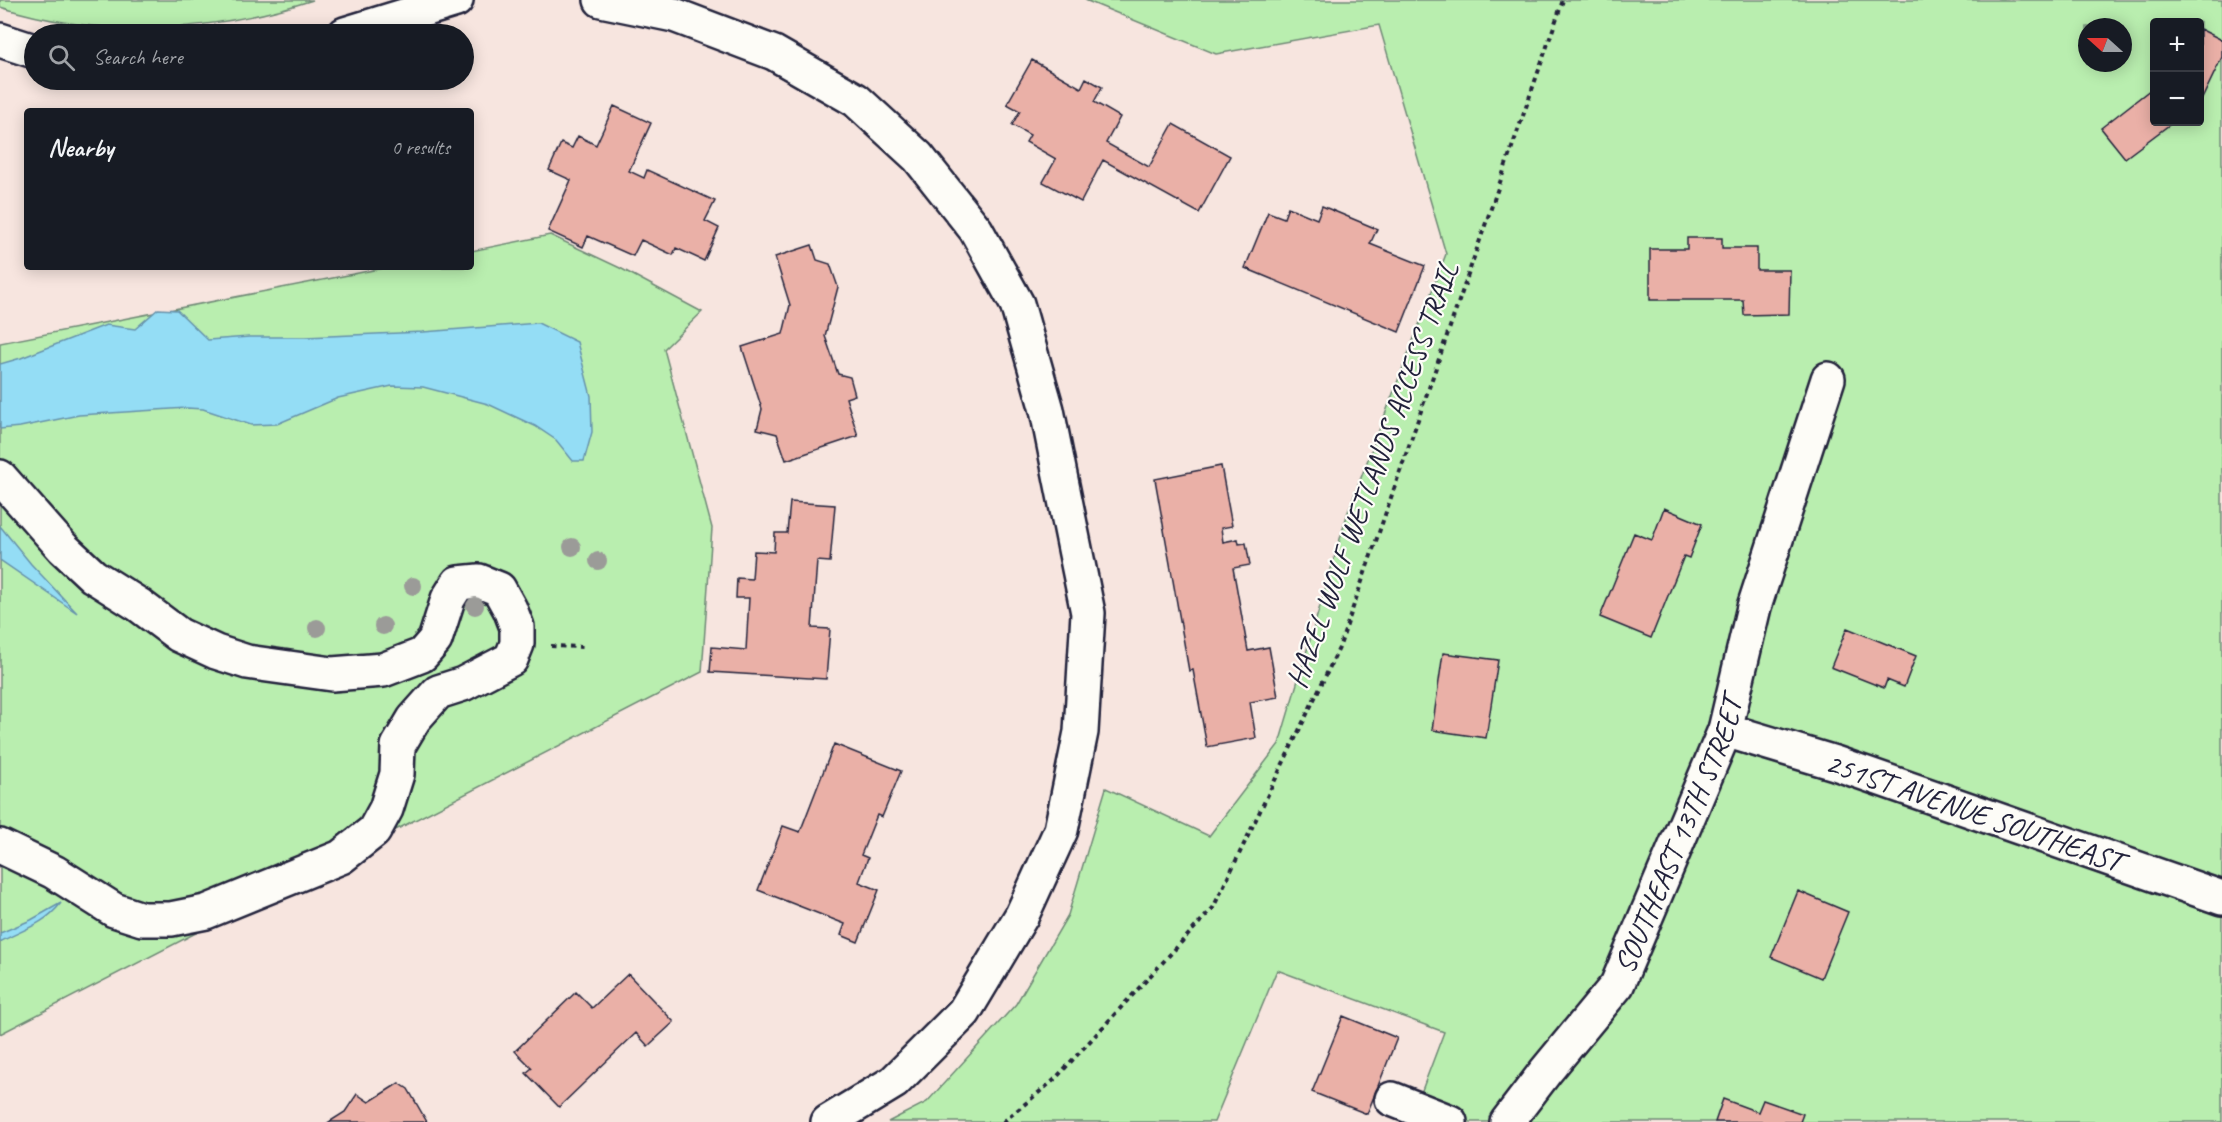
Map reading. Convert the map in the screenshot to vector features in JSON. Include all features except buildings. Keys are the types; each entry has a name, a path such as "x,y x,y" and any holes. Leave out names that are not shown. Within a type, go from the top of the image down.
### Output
{"street":[{"path":"378,24 456,0"},
{"path":"601,0 674,15 774,53 856,100 918,157 976,230 1017,304 1047,410 1088,613 1081,732 1061,830 1022,915 964,1012 894,1082 828,1122"},
{"path":"0,40 24,48"},
{"name":"SOUTHEAST 13TH STREET","path":"1507,1122 1617,986 1725,730 1754,607 1828,379"},
{"path":"0,477 63,548 93,576 139,605 180,635 216,652 247,662 332,674 383,670 422,655 435,640 448,599 458,583 479,581 499,589 517,627 517,644 511,659 463,684 438,692 414,719 398,746 397,774 386,809 374,831 341,857 206,912 171,919 142,919 114,910 54,872 0,846"},
{"name":"251ST AVENUE SOUTHEAST","path":"1725,730 1835,763 2222,898"},
{"path":"1392,1099 1450,1122"}],"path":[{"name":"HAZEL WOLF WETLANDS ACCESS TRAIL","path":"1003,1122 1054,1080 1213,908 1339,648 1563,0"}],"green space":[{"path":"0,0 313,0 235,20 204,24 78,24 0,7"},
{"path":"1085,0 2222,0 2222,1122 1410,1122 1444,1032 1277,970 1214,1122 888,1122 927,1102 1016,1004 1068,915 1106,788 1209,836 1279,744 1348,512 1446,254 1379,25 1216,54"},
{"path":"550,235 620,268 702,312 664,349 712,528 702,672 0,1034 0,343 374,270 474,270 474,250"}],"water":[{"path":"158,309 177,310 208,340 423,332 538,323 577,342 591,396 592,432 584,461 573,461 556,440 535,426 488,404 423,387 392,386 338,398 277,424 251,425 203,409 187,408 79,415 0,429 0,364 106,325 135,329"},
{"path":"0,526 31,564 77,613 0,560"},
{"path":"61,903 41,922 0,942 0,933 31,920"}]}
